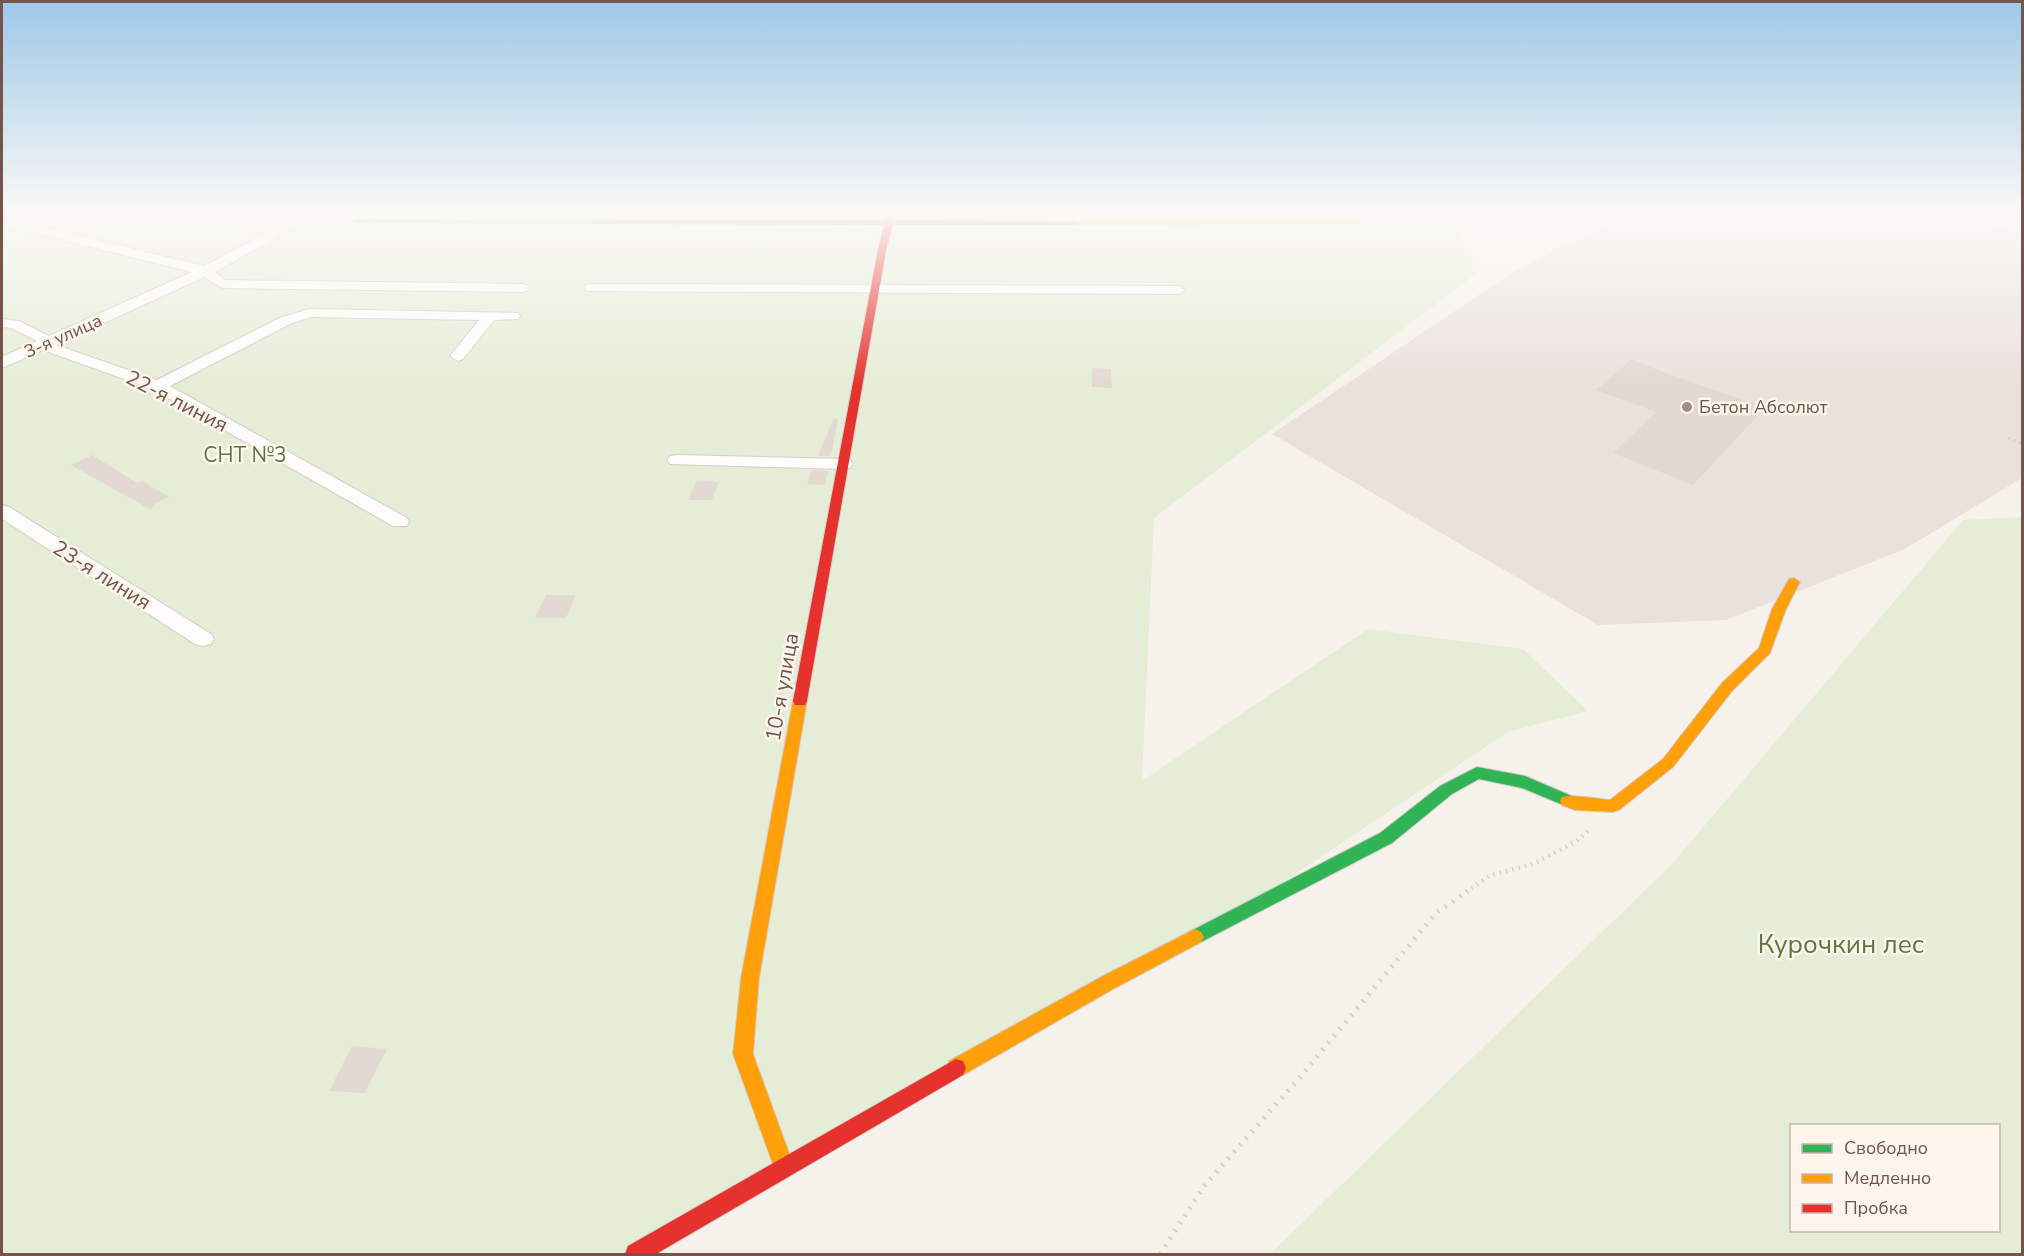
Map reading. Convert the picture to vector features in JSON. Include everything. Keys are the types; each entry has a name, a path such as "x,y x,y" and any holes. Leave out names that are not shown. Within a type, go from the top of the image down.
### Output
{"street":[{"path":"200,270 206,271 222,284 524,288"},
{"name":"10-я улица","path":"784,1167 743,1054 750,978 879,270"},
{"name":"3-я улица","path":"2,363 206,271"},
{"path":"591,288 1178,290"},
{"path":"158,386 287,320 310,313 513,316"},
{"path":"458,356 490,316"},
{"name":"22-я линия","path":"2,322 14,324 46,344 158,386 400,522"},
{"path":"676,460 844,464"},
{"name":"23-я линия","path":"2,512 203,639"},
{"path":"636,1254 1109,982 1386,838 1446,790 1477,773 1525,782 1575,804 1613,806 1668,763 1727,687 1765,650 1779,609 1794,582"}],"path":[{"path":"2009,438 2022,444"},
{"path":"1160,1254 1205,1185 1301,1076 1436,913 1491,875 1533,864 1577,841 1613,806"}],"shaded area":[{"path":"1516,270 2022,270 2022,478 1905,549 1726,620 1598,625 1272,434"}],"green space":[{"name":"СНТ №3","path":"2,270 1476,270 1477,273 1154,518 1142,781 1368,629 1523,649 1588,711 1508,732 1220,924 627,1254 2,1254"},
{"name":"Курочкин лес","path":"2022,517 2022,1254 1270,1254 1673,863 1963,520"}],"building":[{"path":"1632,359 1765,408 1693,485 1613,453 1656,412 1596,390"},
{"path":"1092,368 1111,369 1112,388 1092,387"},
{"path":"834,418 838,419 831,456 818,456"},
{"path":"92,455 137,483 142,481 169,497 155,504 151,510 71,465"},
{"path":"812,470 828,471 825,485 807,484"},
{"path":"697,480 719,482 712,500 688,500"},
{"path":"546,595 576,595 566,618 535,618"},
{"path":"352,1046 387,1049 365,1093 329,1091"}],"traffic: fast":[{"path":"1195,937 1386,838 1446,790 1477,773 1525,782 1568,801"}],"traffic: slow":[{"path":"1568,801 1575,804 1613,806 1668,763 1727,687 1765,650 1779,609 1794,582"},
{"path":"784,1167 743,1054 750,978 800,701"},
{"path":"956,1068 1109,982 1195,937"}],"traffic: jam":[{"path":"800,701 878,270"},
{"path":"636,1254 956,1068"}],"place":[{"name":"Бетон Абсолют","path":"1687,407"}]}
